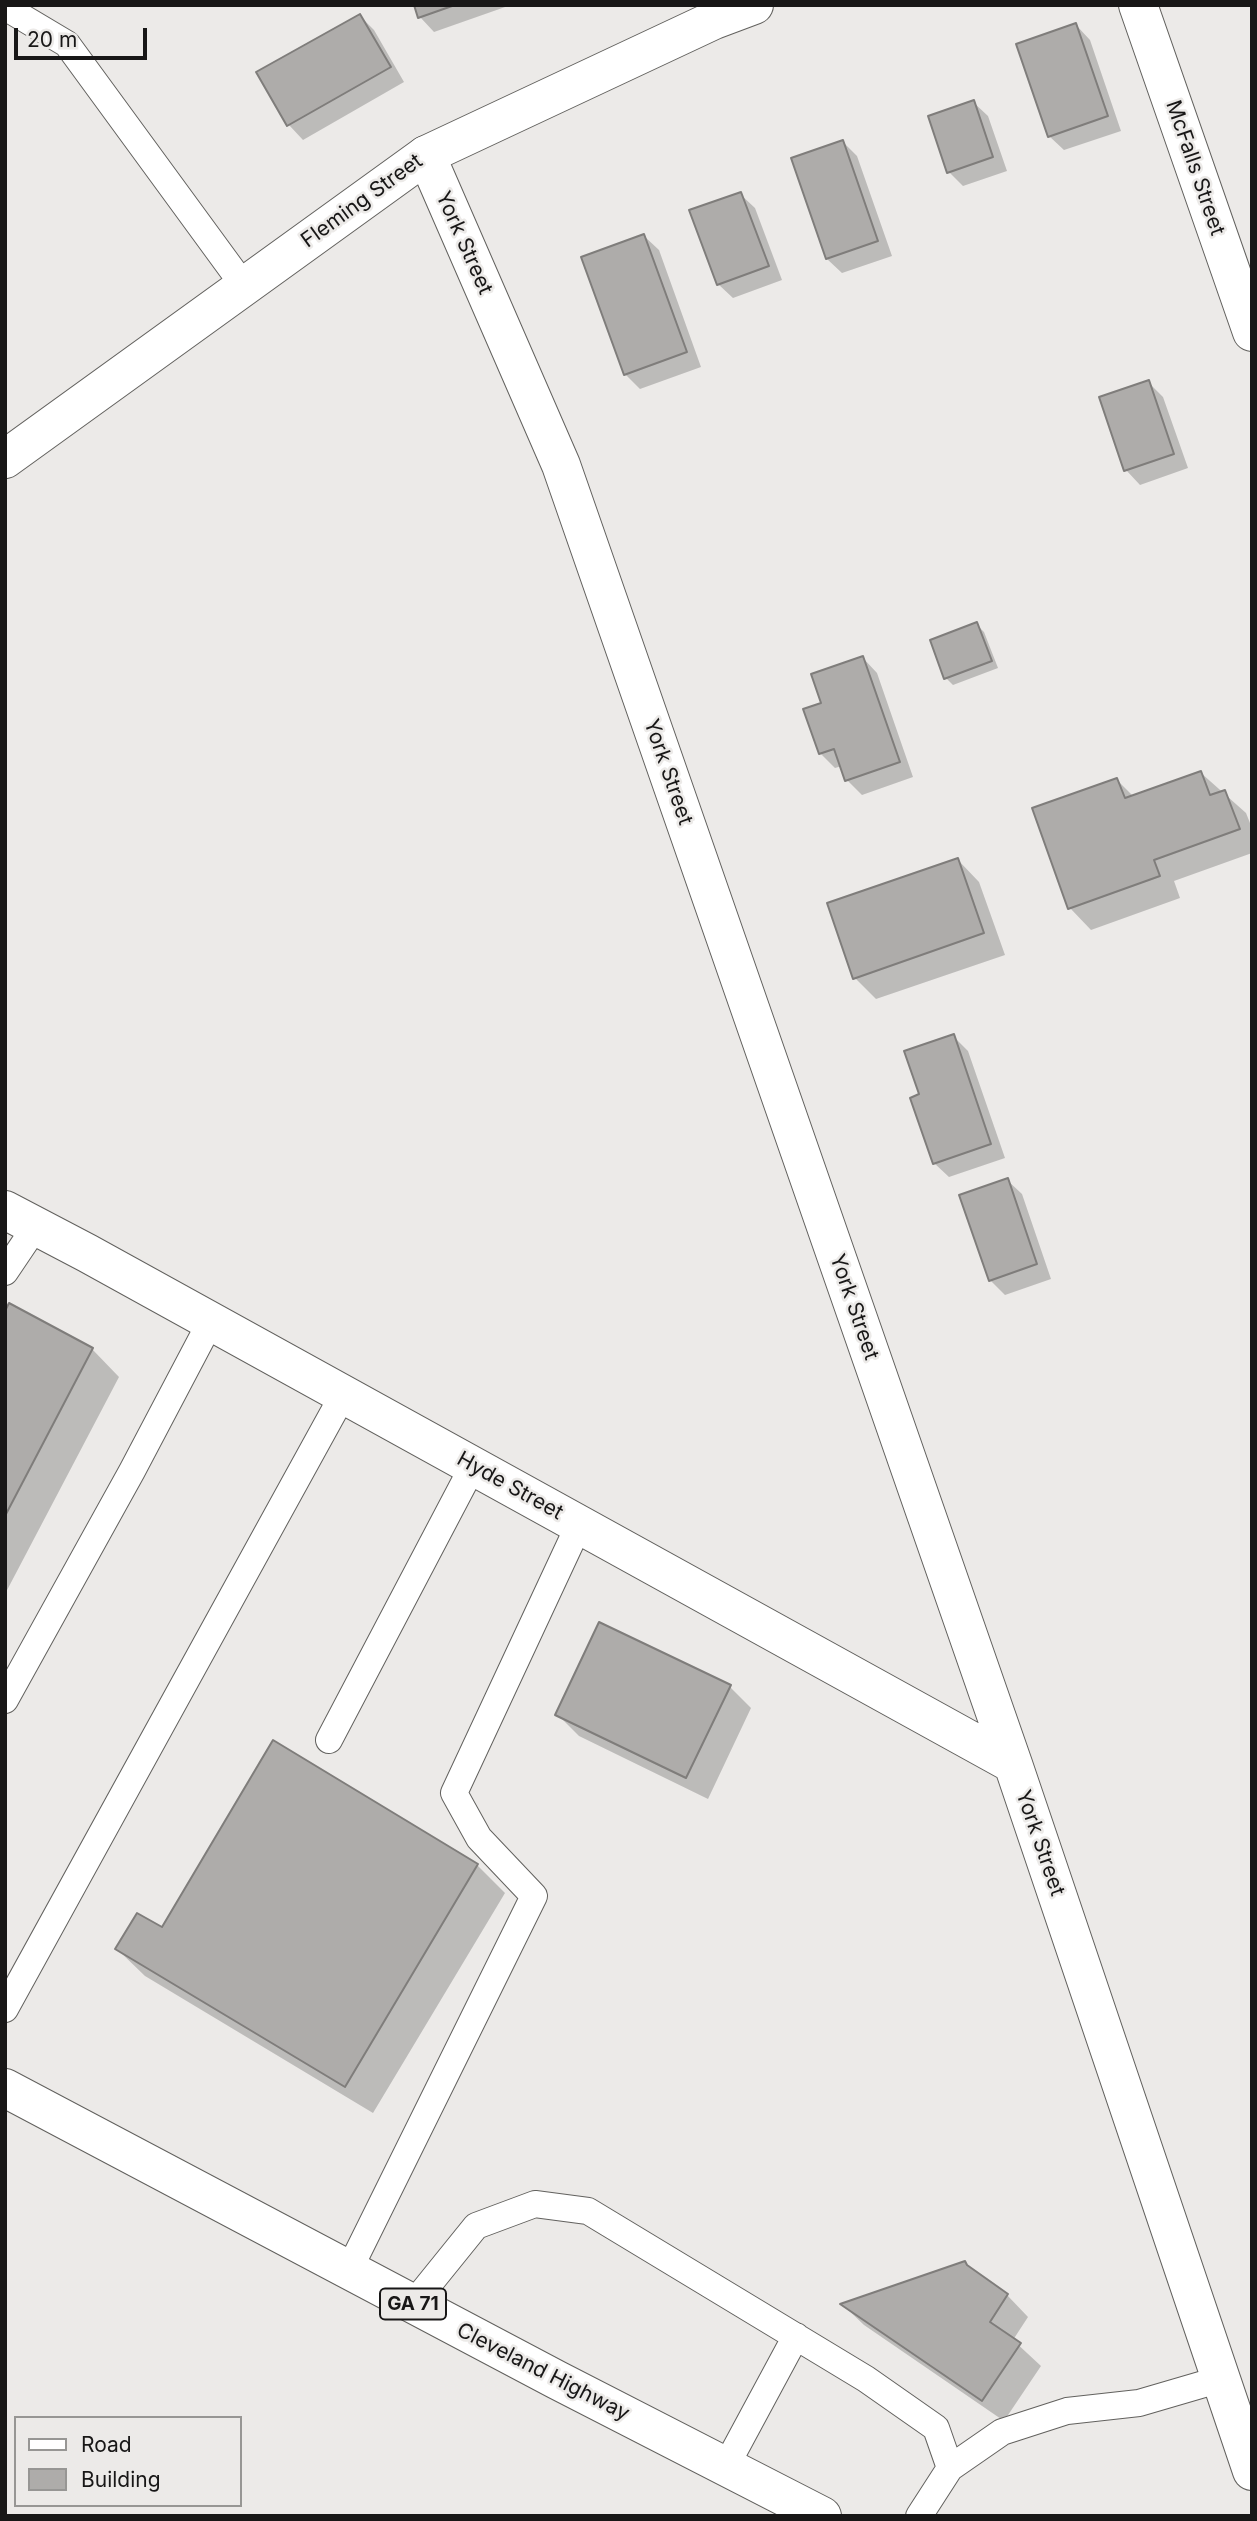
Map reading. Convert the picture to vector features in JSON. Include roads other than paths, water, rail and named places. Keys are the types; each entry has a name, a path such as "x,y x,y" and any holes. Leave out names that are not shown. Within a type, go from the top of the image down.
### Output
{"street":[{"name":"Fleming Street","path":"5,459 426,155 714,20 754,5"},
{"name":"McFalls Street","path":"1138,5 1252,332"},
{"name":"York Street","path":"426,155 561,465 1013,1764 1252,2471"},
{"name":"Hyde Street","path":"20,1218 1013,1764"},
{"name":"Cleveland Highway","path":"5,2088 822,2516"}],"lane":[{"path":"5,7 67,44 244,286"},
{"path":"5,1272 20,1218"},
{"path":"5,1700 132,1471 211,1321"},
{"path":"5,2009 344,1395"},
{"path":"329,1740 473,1466"},
{"path":"349,2270 534,1896 479,1838 454,1793 579,1525"},
{"path":"413,2304 476,2226 536,2204 588,2211 866,2379 936,2428 950,2469"},
{"path":"726,2466 796,2336"},
{"path":"919,2516 950,2469 1002,2432 1067,2411 1139,2403 1221,2379"}]}
